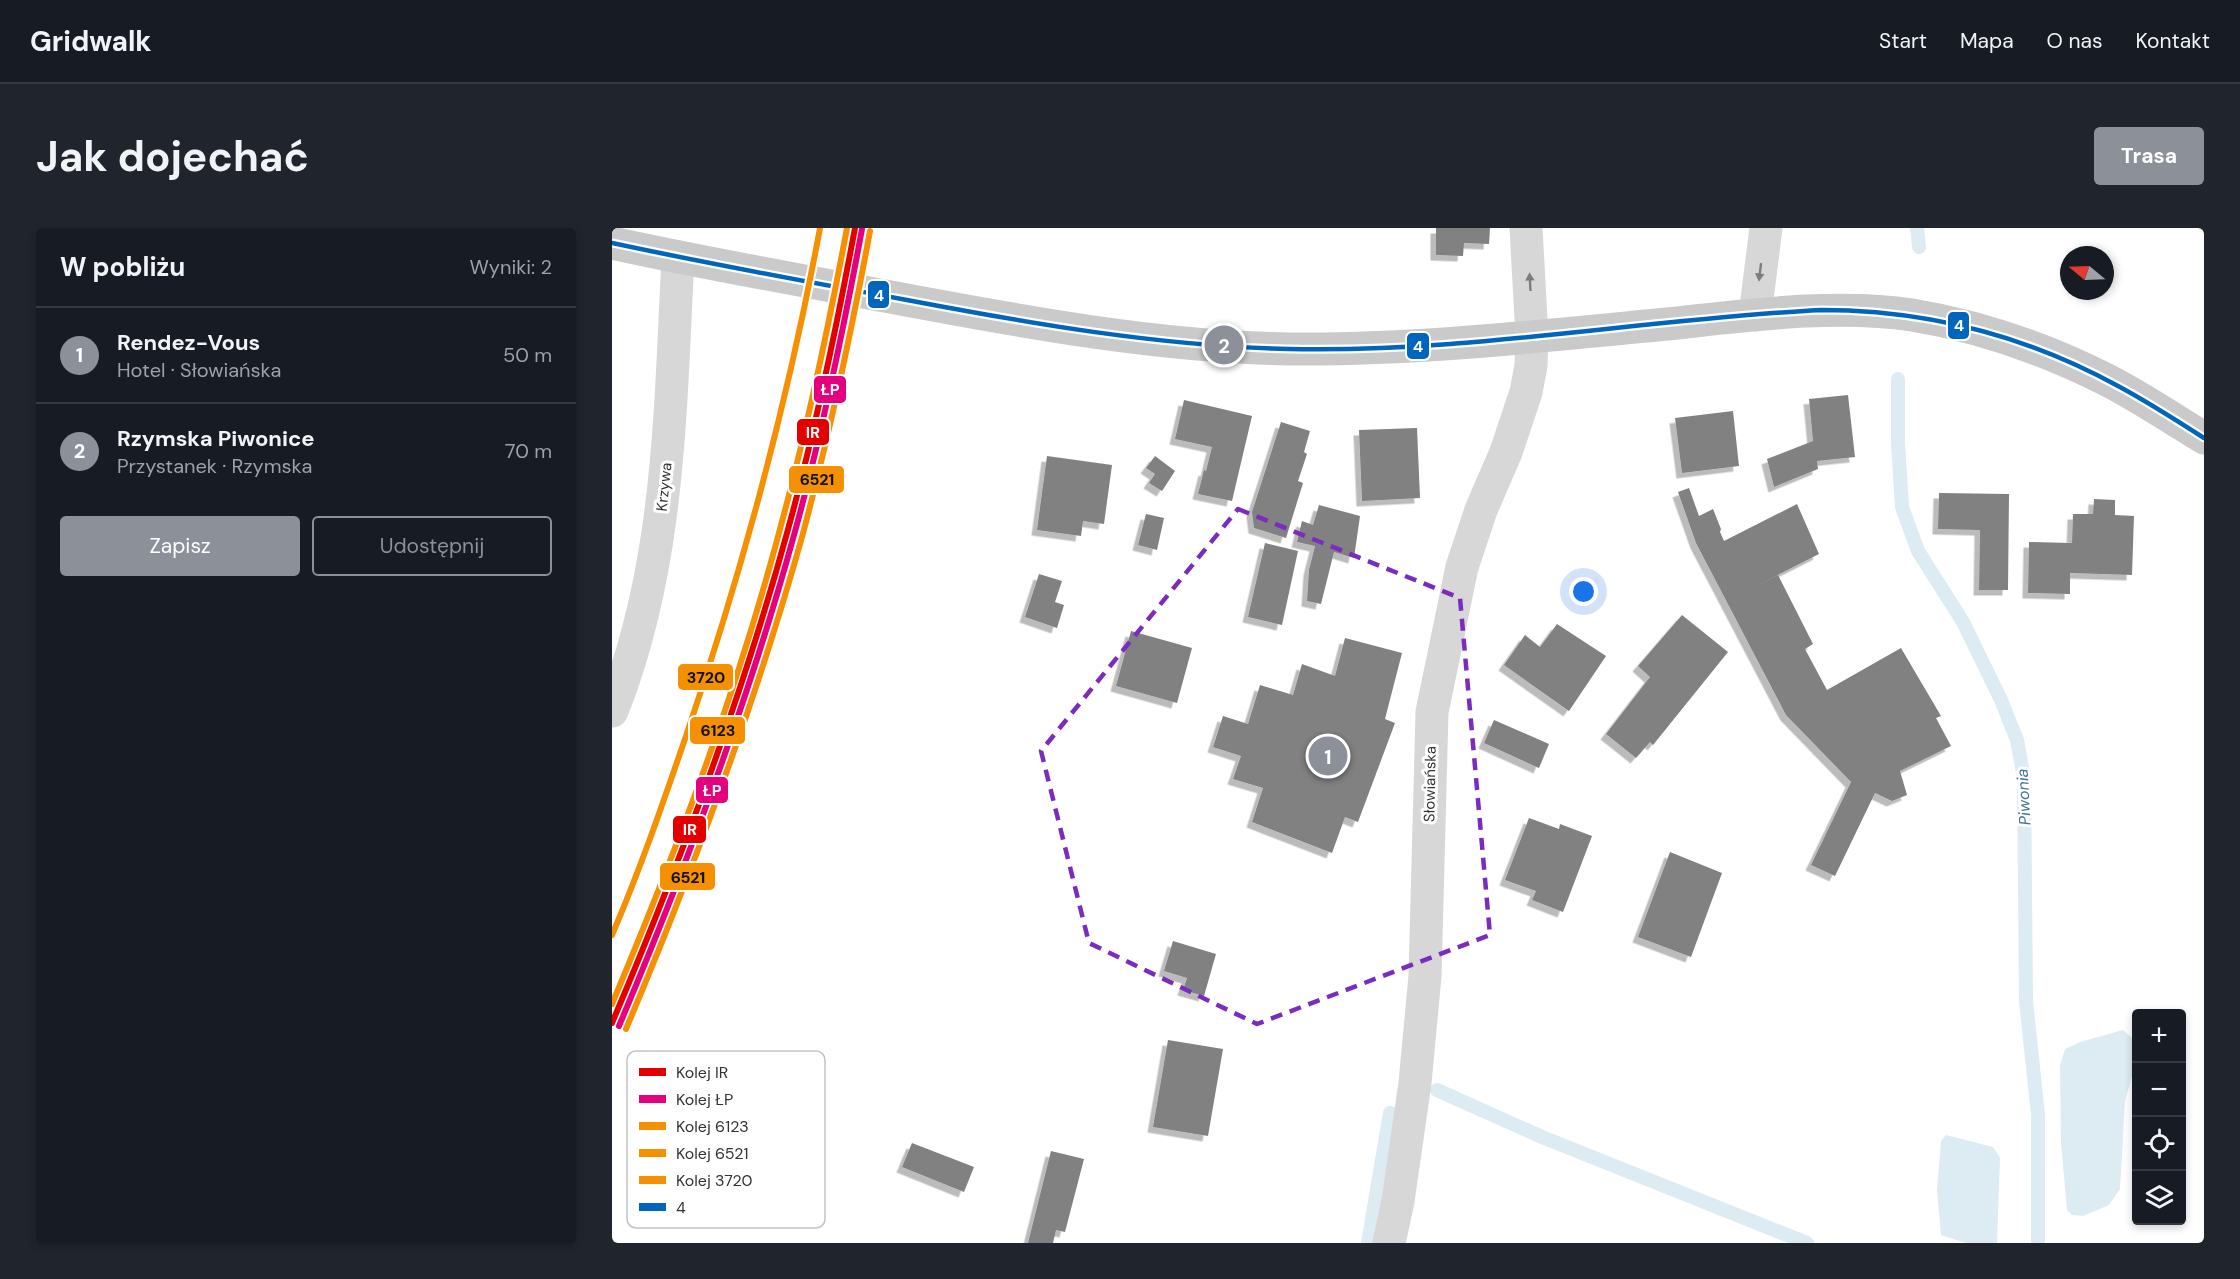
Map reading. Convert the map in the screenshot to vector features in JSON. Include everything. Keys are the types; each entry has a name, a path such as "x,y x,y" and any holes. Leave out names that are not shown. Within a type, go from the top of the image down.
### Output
{"main road":[{"path":"612,243 678,258 987,315 1082,330 1175,341 1291,348 1402,345 1532,337 1755,315 1840,311 1909,315 1978,329 2044,351 2108,381 2204,438"}],"street":[{"name":"Słowiańska","path":"1389,1243 1398,1201 1415,1083 1425,976 1432,711 1462,567 1481,510 1506,452 1526,392 1531,366 1532,337 1526,228"},
{"path":"1755,315 1766,228"},
{"name":"Krzywa","path":"612,711 635,647 660,532 670,417 678,258"}],"highlighted area":[{"path":"1238,509 1460,598 1490,935 1257,1024 1089,943 1041,751"}],"shaded area":[{"path":"2123,1030 2132,1038 2132,1076 2125,1101 2120,1189 2109,1205 2083,1216 2072,1215 2067,1210 2061,1143 2060,1066 2065,1049 2080,1042"},
{"path":"1946,1135 1993,1147 2000,1158 1997,1243 1966,1243 1941,1235 1937,1190 1941,1141"}],"building":[{"path":"1436,228 1490,228 1489,244 1464,243 1463,256 1436,255"},
{"path":"1848,395 1855,457 1817,461 1818,469 1774,487 1767,459 1813,441 1809,399"},
{"path":"1184,400 1252,416 1232,501 1198,494 1212,447 1175,439"},
{"path":"1733,411 1739,466 1682,473 1675,418"},
{"path":"1281,422 1310,431 1304,452 1307,454 1298,481 1303,483 1286,538 1254,528 1252,512"},
{"path":"1417,428 1420,498 1362,501 1359,430"},
{"path":"1047,456 1112,465 1104,524 1083,521 1081,536 1037,530"},
{"path":"1155,456 1175,471 1162,491 1149,483 1155,474 1146,468"},
{"path":"1689,488 1699,516 1713,509 1724,541 1797,504 1819,554 1754,587 1778,575 1813,644 1805,649 1827,690 1901,648 1941,716 1936,718 1951,746 1900,771 1907,795 1892,801 1875,793 1835,876 1811,865 1851,782 1786,715 1696,543 1678,492"},
{"path":"1939,493 2009,494 2008,590 1979,590 1980,530 1938,529"},
{"path":"2094,499 2115,500 2115,515 2134,516 2132,575 2070,573 2070,594 2028,593 2029,542 2072,543 2073,514 2093,514"},
{"path":"1319,505 1360,516 1354,558 1334,552 1321,604 1307,601 1309,570 1315,546 1297,542 1302,521 1313,525"},
{"path":"1146,514 1164,518 1157,550 1138,545"},
{"path":"1265,543 1298,551 1282,625 1248,617"},
{"path":"1039,574 1062,581 1055,602 1064,605 1057,628 1025,617"},
{"path":"1682,615 1728,652 1653,745 1650,742 1636,758 1606,734 1650,677 1638,666"},
{"path":"1557,624 1606,656 1569,711 1504,665 1525,635 1540,647"},
{"path":"1131,631 1192,648 1177,703 1116,686"},
{"path":"1345,638 1402,653 1385,719 1395,723 1358,822 1345,817 1332,853 1252,822 1263,788 1233,779 1241,756 1213,747 1223,716 1248,724 1260,685 1293,695 1302,664 1335,676"},
{"path":"1494,720 1549,744 1539,768 1484,743"},
{"path":"1529,818 1559,829 1560,824 1592,836 1563,912 1532,900 1536,891 1505,880"},
{"path":"1670,852 1722,873 1691,957 1638,937"},
{"path":"1173,941 1216,954 1204,996 1183,990 1187,978 1164,971"},
{"path":"1168,1040 1223,1049 1208,1136 1153,1127"},
{"path":"912,1143 974,1167 964,1192 902,1167"},
{"path":"1051,1151 1084,1159 1065,1232 1056,1230 1053,1243 1028,1243"}],"waterway":[{"name":"Piwonia","path":"1917,228 1919,247"},
{"name":"Piwonia","path":"1898,379 1898,443 1902,507 1918,551 1963,622 2001,700 2017,740 2024,778 2026,1001 2038,1115 2038,1243"},
{"path":"1437,1090 1542,1137 1807,1243"},
{"path":"1368,1243 1390,1113"}],"rail line":[{"name":"3720","path":"612,935 686,736 745,547 779,421 820,228"},
{"name":"6123","path":"612,1004 682,829 745,650 790,492 825,342 847,228"},
{"name":"IR","path":"612,1023 662,903 708,781 769,596 816,419 855,228"},
{"name":"ŁP","path":"619,1026 669,905 715,783 776,598 823,421 862,229"},
{"name":"6521","path":"626,1029 676,908 722,786 784,600 830,423 870,231"}],"transit line":[{"name":"4","path":"612,243 796,280 1049,325 1145,339 1241,347 1356,349 1423,346 1688,320 1821,310 1899,315 1974,329 2047,353 2118,386 2204,438"}],"place":[{"name":"Rzymska Piwonice","path":"1224,345"},
{"name":"Rendez-Vous","path":"1328,756"}]}
